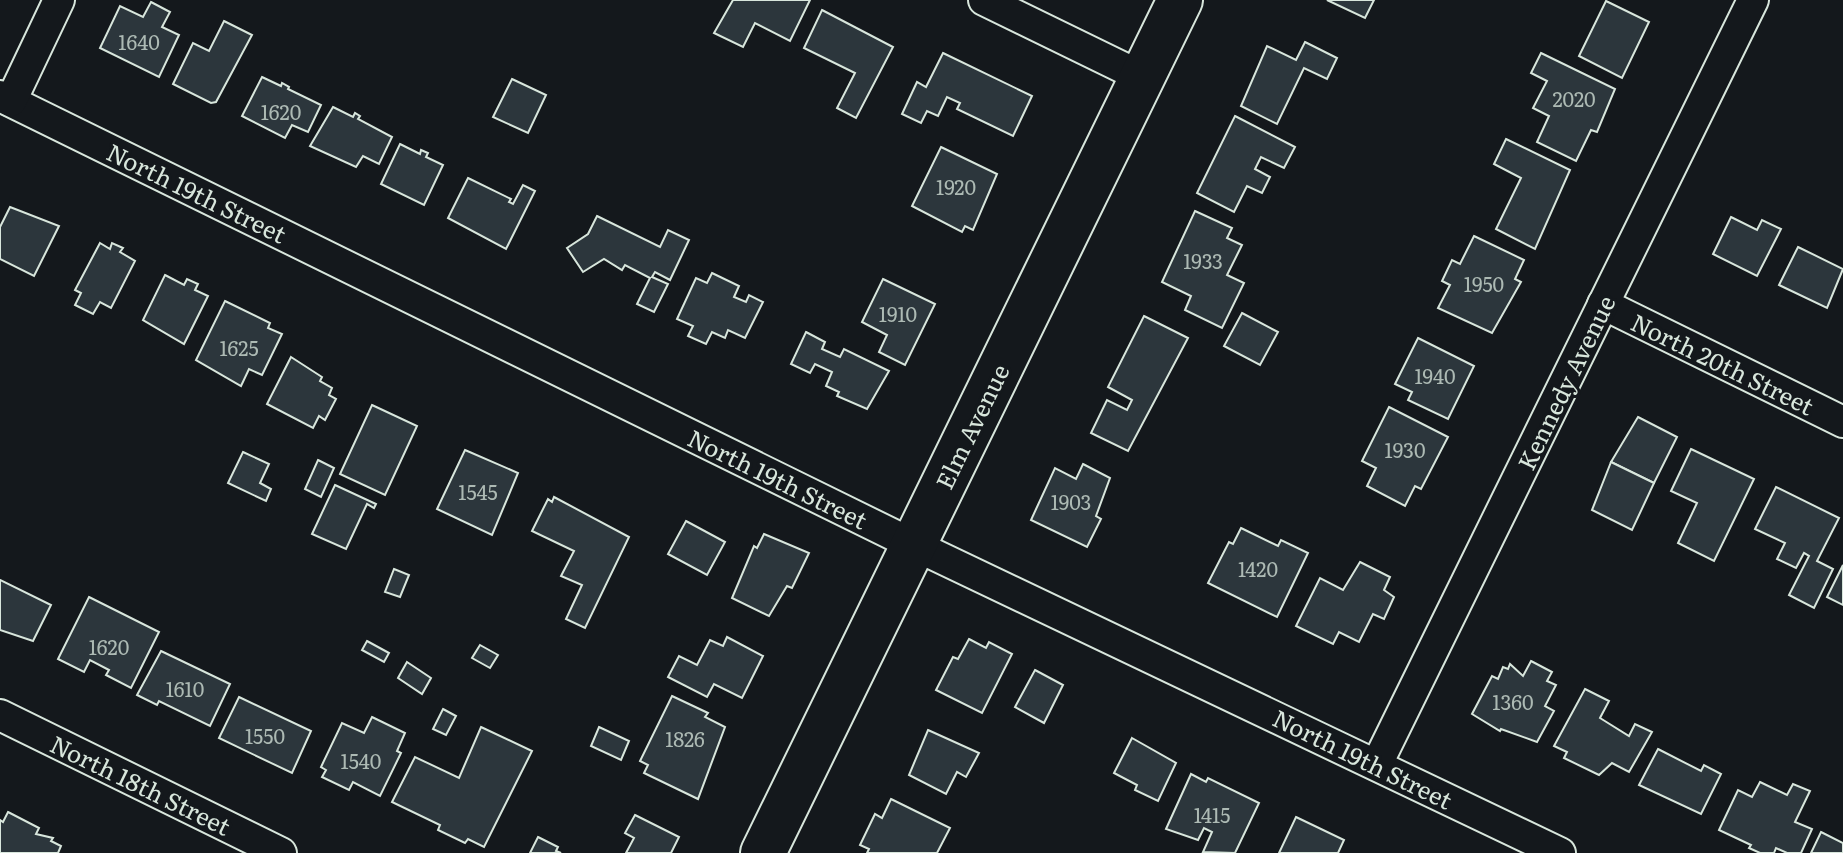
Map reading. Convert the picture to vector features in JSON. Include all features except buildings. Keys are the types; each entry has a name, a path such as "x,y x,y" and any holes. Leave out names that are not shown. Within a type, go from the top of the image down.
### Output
{"street":[{"path":"5,98 59,0"},
{"path":"984,0 1142,77"},
{"name":"Elm Avenue","path":"763,853 1180,0"},
{"name":"Kennedy Avenue","path":"1377,764 1753,0"},
{"name":"North 19th Street","path":"5,98 914,545 1560,853"},
{"name":"North 20th Street","path":"1603,304 1843,422"},
{"name":"North 18th Street","path":"0,715 281,853"}]}
